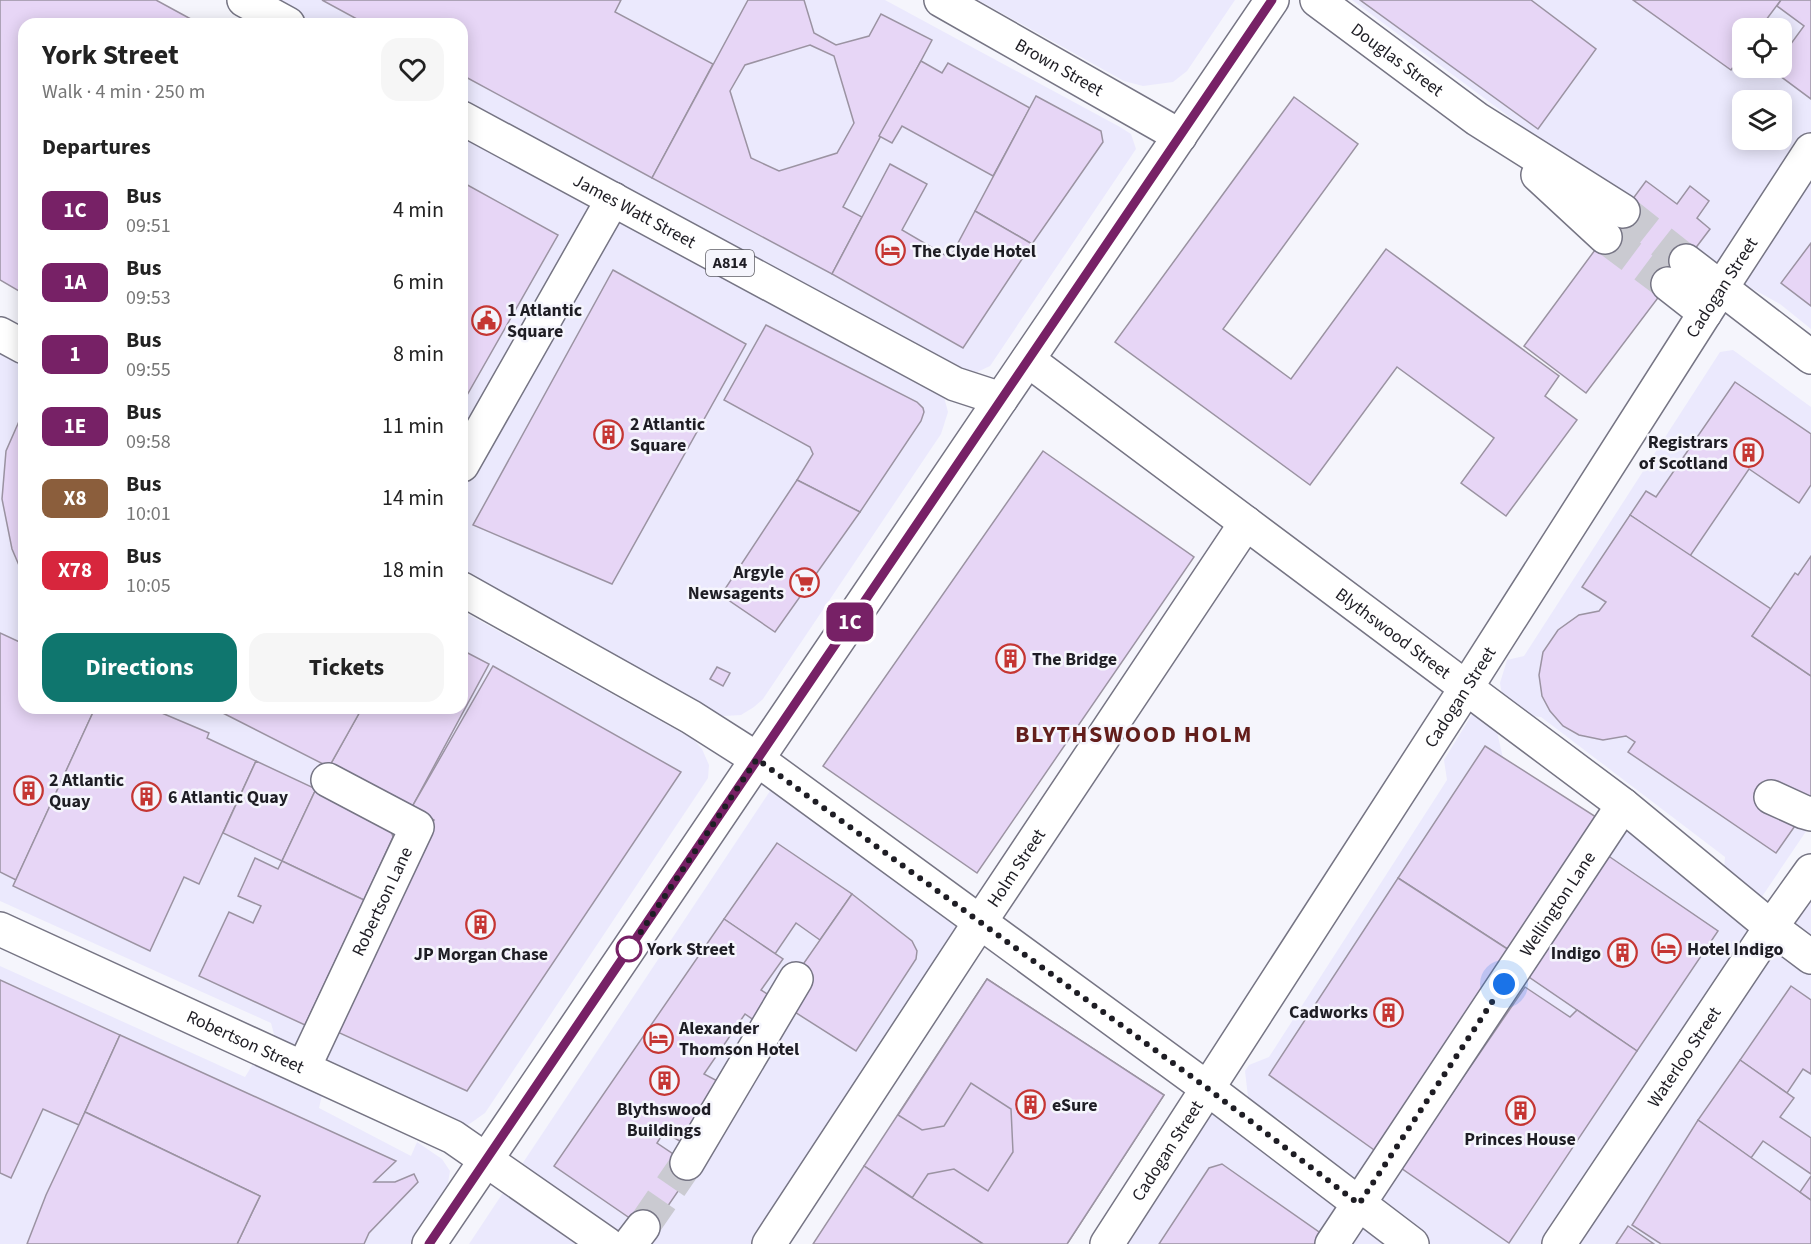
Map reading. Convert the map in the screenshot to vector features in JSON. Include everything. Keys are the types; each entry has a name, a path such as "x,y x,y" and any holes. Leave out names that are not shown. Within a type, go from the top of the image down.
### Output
{"street":[{"path":"244,0 277,18"},
{"name":"Brown Street","path":"941,0 1180,136"},
{"path":"429,1244 1272,0"},
{"name":"Douglas Street","path":"1317,0 1478,119 1614,224"},
{"name":"James Watt Street","path":"468,121 955,384 1001,399"},
{"name":"Cadogan Street","path":"1107,1244 1811,150"},
{"path":"468,454 613,199"},
{"path":"1677,273 1713,301 1811,357"},
{"path":"0,334 18,344"},
{"name":"Blythswood Street","path":"1028,360 1623,805 1771,927 1811,957"},
{"name":"Holm Street","path":"769,1244 1246,523"},
{"path":"468,592 691,717 757,759 1207,1088 1412,1244"},
{"name":"Robertson Lane","path":"304,1068 417,827 328,780"},
{"path":"1771,797 1811,814"},
{"name":"Wellington Lane","path":"1332,1244 1623,805"},
{"name":"Waterloo Street","path":"1559,1244 1811,871"},
{"name":"Robertson Street","path":"0,930 453,1137 607,1244"},
{"path":"687,1163 796,979"}],"shaded area":[{"path":"267,0 885,0 1120,127 1131,134 1136,149 990,366 973,374 956,373 468,109 468,18 300,18"},
{"path":"978,0 1235,0 1187,71 1173,82 1143,86 1124,81"},
{"path":"1352,0 1811,0 1811,329 1780,304 1709,265"},
{"path":"468,138 934,389 944,397 948,412 941,434 763,699 741,715 724,716 708,712 468,579"},
{"path":"1733,350 1811,407 1811,824 1759,901 1724,870 1725,857 1541,717 1517,715 1503,701 1500,683 1507,660 1524,656 1720,352"},
{"path":"0,353 18,364 18,714 468,714 468,614 693,739 702,749 709,765 708,778 485,1113 468,1125 405,1108 276,1042 271,1023 0,901"},
{"path":"1479,703 1495,723 1506,771 1591,834 1355,1187 1322,1162 1320,1151 1278,1118 1256,1115 1248,1097 1245,1071 1249,1065 1269,1057 1447,780 1444,760"},
{"path":"780,776 980,922 769,1244 469,1244"},
{"path":"1623,805 1771,926 1811,868 1811,1244 1107,1244 1207,1088 1359,1203"},
{"path":"0,966 245,1077 256,1059 322,1095 319,1108 411,1156 417,1142 442,1159 450,1171 447,1189 410,1244 0,1244"}],"building":[{"path":"0,0 156,0 189,18 18,18 18,290 0,280"},
{"path":"322,0 621,0 615,12 713,64 652,178 468,78 468,18 355,18"},
{"path":"748,0 804,0 814,33 836,45 869,36 881,14 932,40 843,207 862,217 832,274 652,178","holes":["810,45 834,56 854,123 837,153 779,171 751,158 730,91 745,65"]},
{"path":"1360,0 1531,0 1596,49 1538,129"},
{"path":"1633,0 1781,0 1768,18 1732,18 1731,70"},
{"path":"1781,0 1811,0 1811,99 1783,78 1792,78 1792,42 1804,26 1777,6"},
{"path":"921,61 942,73 948,63 1030,108 993,176 902,126 892,143 879,136"},
{"path":"1036,96 1101,131 1103,142 1032,244 975,211"},
{"path":"1294,97 1358,144 1223,329 1291,379 1386,249 1559,376 1545,396 1577,420 1506,516 1461,483 1494,438 1397,367 1310,485 1115,342"},
{"name":"The Clyde Hotel","path":"890,164 927,184 902,230 950,258 975,211 1032,244 963,348 832,274"},
{"path":"1646,181 1677,204 1690,186 1709,201 1697,218 1710,229 1586,393 1524,346"},
{"name":"1 Atlantic Square","path":"468,185 558,235 468,393"},
{"path":"1811,243 1811,306 1781,283"},
{"name":"2 Atlantic Square","path":"613,270 746,344 612,584 473,525"},
{"path":"766,325 917,402 923,408 921,421 860,512 797,480 813,454 810,447 724,400"},
{"name":"Registrars of Scotland","path":"1735,382 1811,434 1811,485 1799,503 1749,469 1690,556 1630,515 1646,491 1656,497"},
{"path":"18,424 18,563 12,549 2,499 6,451"},
{"name":"The Bridge","path":"1043,451 1194,557 977,873 823,766"},
{"path":"797,480 860,512 775,632 721,595"},
{"path":"1630,515 1771,609 1752,636 1811,676 1811,803 1776,853 1628,752 1635,742 1626,736 1603,740 1579,735 1563,726 1550,711 1542,696 1539,675 1543,652 1558,630 1579,615 1599,611 1606,602 1582,587"},
{"path":"1811,556 1811,676 1752,636 1795,573 1798,575"},
{"name":"2 Atlantic Quay","path":"0,633 18,641 18,714 92,714 16,880 0,872"},
{"path":"468,653 489,664 468,703"},
{"name":"JP Morgan Chase","path":"493,666 681,772 467,1091 333,1030 434,820 412,807 465,714 468,714 468,710"},
{"path":"717,667 730,673 723,686 710,679"},
{"name":"6 Atlantic Quay","path":"92,714 164,714 209,733 207,738 256,761 199,884 184,877 150,951 13,886"},
{"path":"225,714 359,714 329,767"},
{"path":"359,714 462,714 412,807 329,767"},
{"path":"1485,746 1596,817 1509,950 1398,878"},
{"path":"256,761 316,789 282,861 223,833"},
{"path":"316,789 389,823 393,837 364,900 282,861"},
{"path":"777,843 852,894 820,940 796,923 775,954 724,919"},
{"name":"Indigo","path":"1607,855 1718,931 1637,1051 1526,975"},
{"path":"255,858 278,869 282,861 364,900 305,1025 199,976 229,912 253,923 261,906 238,896"},
{"name":"Cadworks","path":"1398,878 1509,950 1377,1152 1269,1075"},
{"path":"852,894 912,941 917,951 916,959 856,1051 790,1009 797,973"},
{"name":"Blythswood Buildings","path":"724,919 783,959 761,990 775,999 758,1023 745,1014 704,1074 725,1085 685,1144 664,1132 657,1143 694,1168 650,1232 554,1166"},
{"name":"eSure","path":"987,979 1164,1095 1067,1244 983,1244 864,1166"},
{"name":"eSure","path":"987,979 1164,1095 1067,1244 983,1244 912,1198 928,1174 954,1169 988,1191 1013,1152 1011,1109 971,1083 944,1126 922,1130 898,1115"},
{"path":"0,980 120,1035 79,1125 43,1109 11,1178 0,1173"},
{"path":"1791,986 1811,1000 1811,1074 1803,1069 1787,1093 1740,1060"},
{"name":"Princes House","path":"1525,987 1570,1017 1577,1010 1637,1051 1509,1243 1401,1168"},
{"path":"120,1035 396,1161 374,1182 395,1182 414,1174 418,1182 369,1233 364,1244 237,1244 260,1196 85,1112"},
{"path":"1740,1060 1794,1098 1780,1117 1811,1138 1811,1174 1763,1141 1751,1158 1698,1120"},
{"path":"85,1112 260,1196 237,1244 27,1244 46,1195"},
{"path":"1698,1120 1811,1200 1811,1244 1661,1244 1632,1225"},
{"path":"1222,1164 1329,1239 1325,1244 1159,1244 1209,1168"},
{"path":"864,1166 912,1198 983,1244 813,1244"},
{"path":"1811,1176 1811,1200 1800,1192"},
{"path":"1628,1226 1654,1244 1616,1244"}],"tunnel":[{"path":"1623,211 1686,261"},
{"path":"1605,237 1668,284"},
{"path":"643,1227 687,1163"}],"bus line":[{"name":"1C","path":"429,1244 1272,0"}],"place":[{"name":"The Clyde Hotel","path":"891,251"},
{"name":"1 Atlantic Square","path":"486,320"},
{"name":"2 Atlantic Square","path":"609,434"},
{"name":"Registrars of Scotland","path":"1749,452"},
{"name":"Argyle Newsagents","path":"805,582"},
{"name":"The Bridge","path":"1011,659"},
{"name":"2 Atlantic Quay","path":"28,790"},
{"name":"6 Atlantic Quay","path":"147,797"},
{"name":"JP Morgan Chase","path":"481,925"},
{"name":"York Street","path":"629,949"},
{"name":"Hotel Indigo","path":"1666,949"},
{"name":"Indigo","path":"1622,953"},
{"name":"Cadworks","path":"1389,1012"},
{"name":"Alexander Thomson Hotel","path":"658,1038"},
{"name":"Blythswood Buildings","path":"664,1080"},
{"name":"eSure","path":"1031,1105"},
{"name":"Princes House","path":"1520,1110"}],"district":[{"name":"BLYTHSWOOD HOLM","path":"1134,734"}],"route":[{"path":"629,949 626,954 757,759 1207,1088 1359,1204 1504,984"}]}
